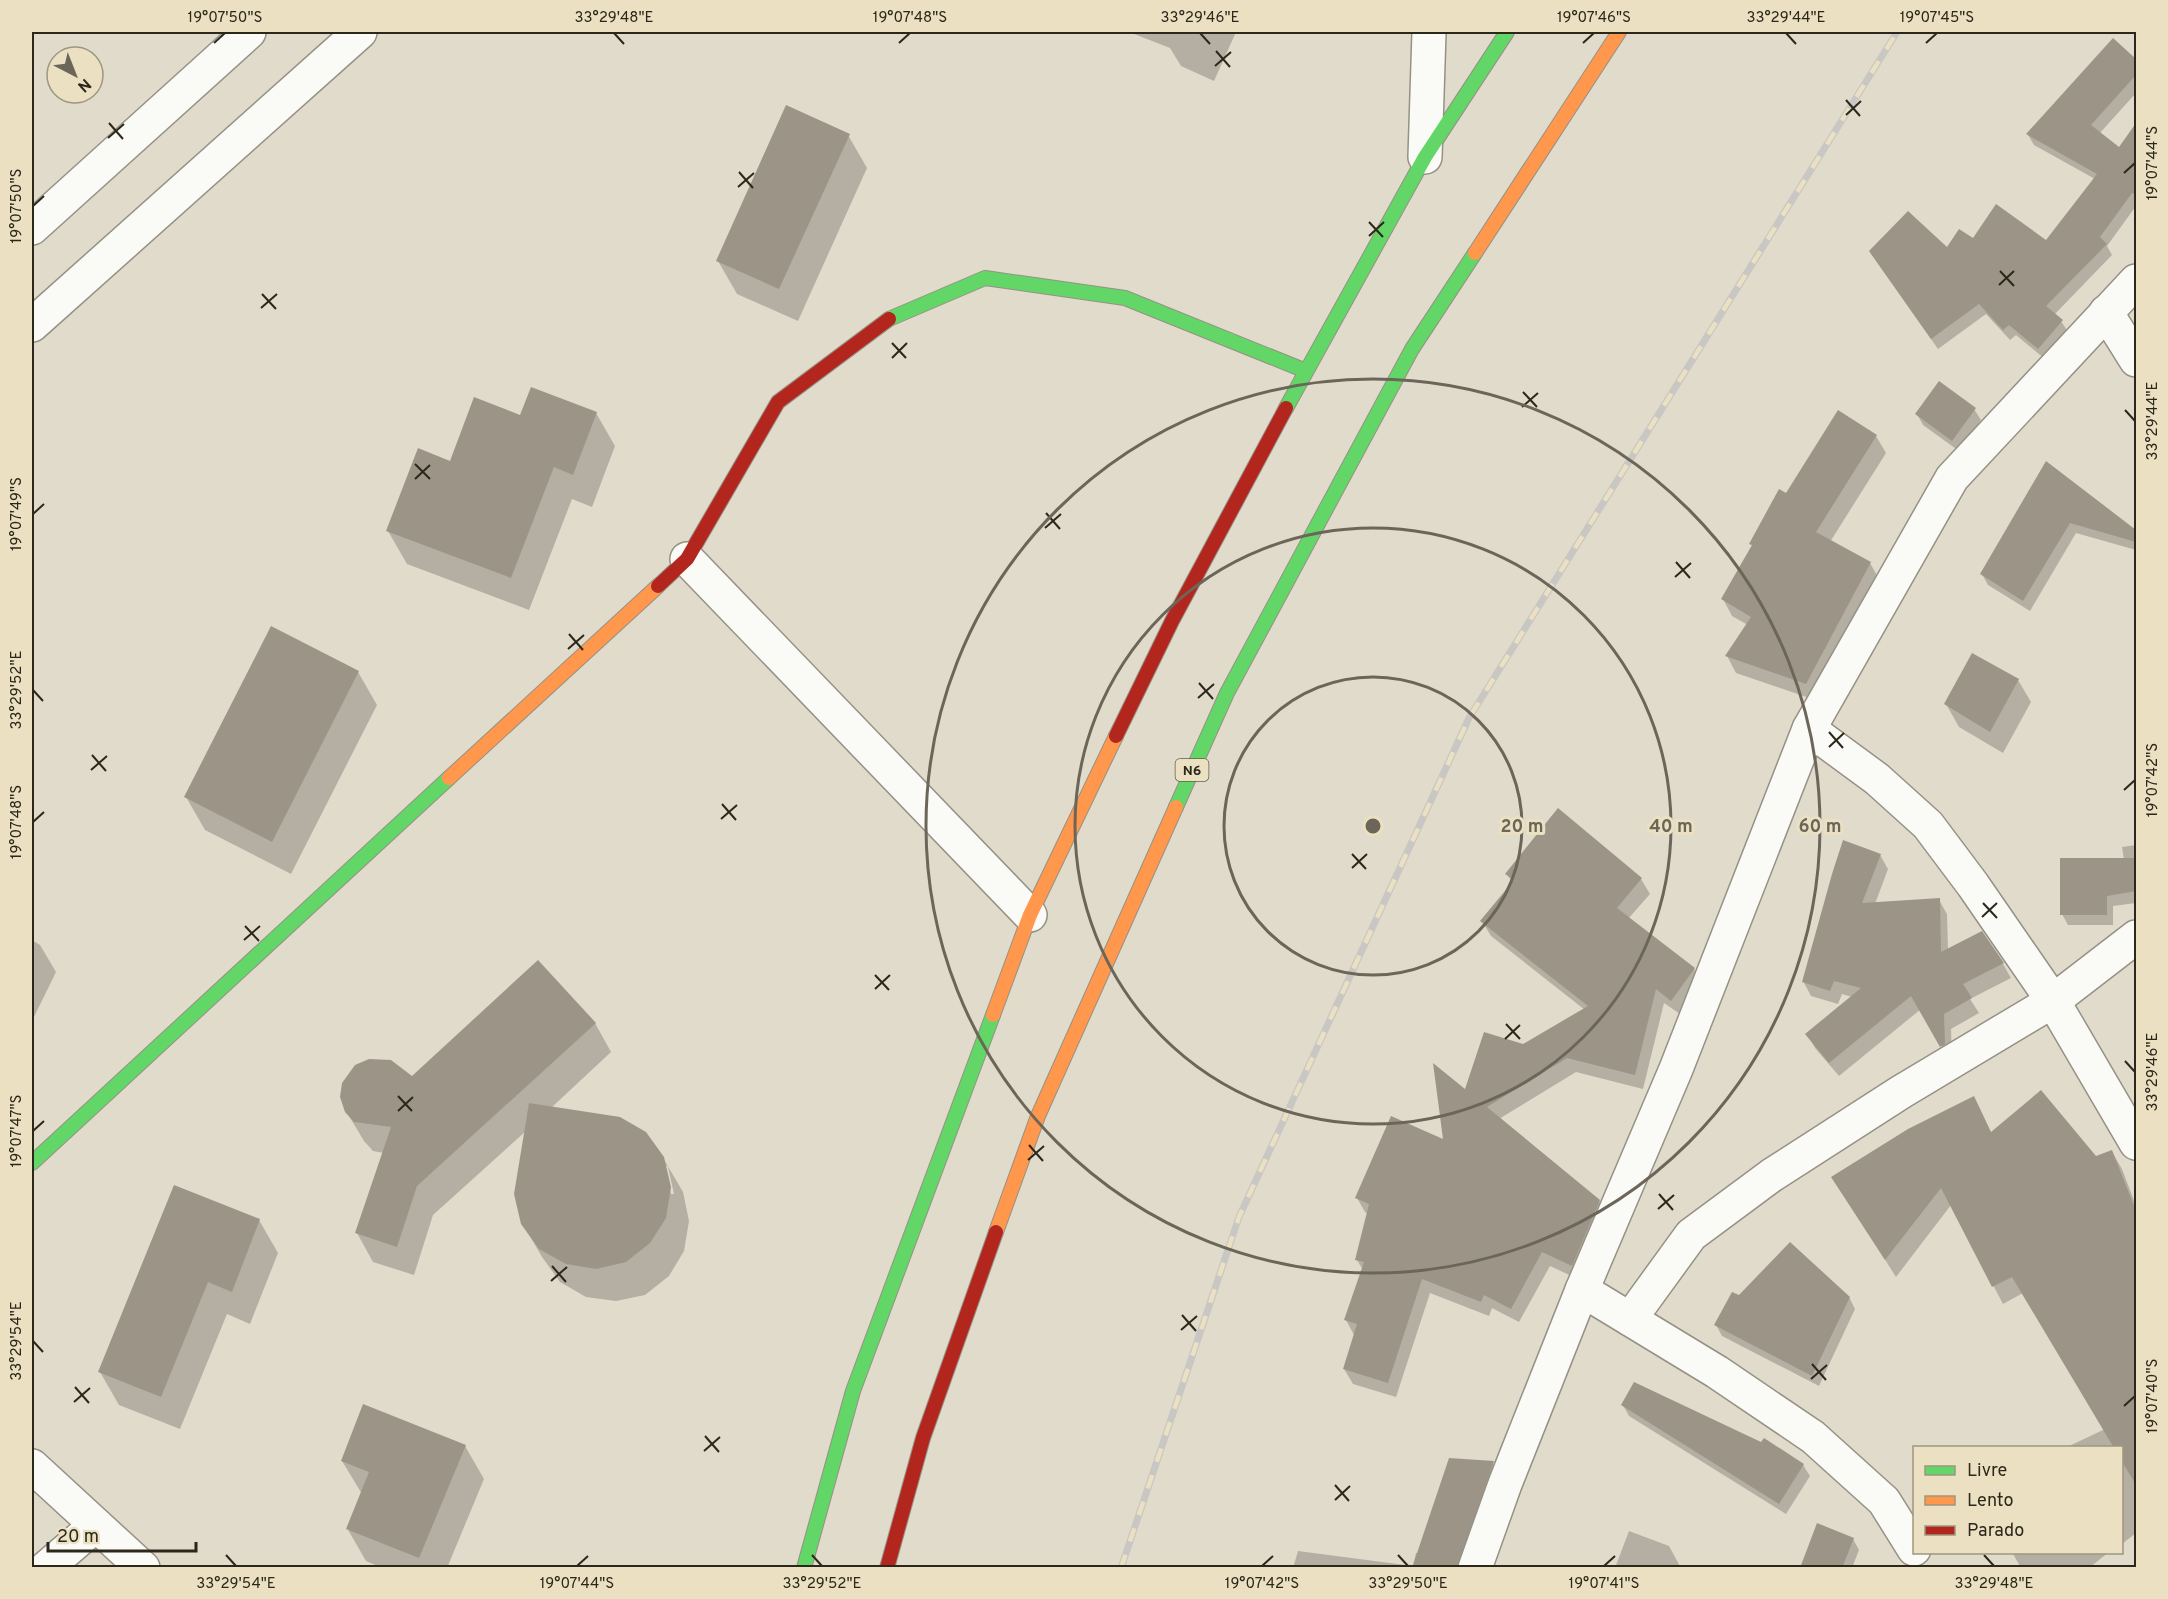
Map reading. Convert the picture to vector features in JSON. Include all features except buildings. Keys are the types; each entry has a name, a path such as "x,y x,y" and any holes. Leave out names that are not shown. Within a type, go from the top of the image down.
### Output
{"main road":[{"path":"804,1568 853,1391 1030,915 1172,621 1306,370 1425,157 1507,32"},
{"name":"N6","path":"887,1568 924,1438 1038,1116 1227,693 1412,349 1620,32"},
{"path":"32,1163 687,560 778,402 891,318 986,278 1125,298 1306,370"}],"street":[{"path":"32,228 249,32"},
{"path":"32,325 360,32"},
{"path":"1425,157 1430,32"},
{"path":"1475,1568 1505,1484 1582,1290 1676,1069 1809,729 1952,478 2136,281"},
{"path":"2106,312 2136,360"},
{"path":"687,560 1030,915"},
{"path":"1809,729 1878,779 1928,825 1973,885 2053,1001 2136,1143"},
{"path":"1630,1318 1691,1235 1772,1174 1901,1092 2053,1001 2136,937"},
{"path":"1582,1290 1717,1372 1813,1437 1884,1501 1913,1546"},
{"path":"32,1466 143,1568"},
{"path":"46,1568 96,1525"},
{"path":"1918,1554 1926,1568"}],"railway":[{"path":"1121,1568 1239,1217 1469,718 1897,32"}],"traffic: fast":[{"path":"1286,408 1425,157 1507,32"},
{"path":"1176,807 1227,693 1412,349 1475,253"},
{"path":"889,319 985,278 1125,298 1306,371"},
{"path":"32,1163 449,778"},
{"path":"804,1568 853,1391 993,1015"}],"traffic: slow":[{"path":"1475,253 1619,32"},
{"path":"449,778 658,586"},
{"path":"993,1015 1030,915 1116,736"},
{"path":"996,1232 1038,1116 1176,807"}],"traffic: jam":[{"path":"658,586 687,559 778,402 889,319"},
{"path":"1116,736 1172,621 1286,408"},
{"path":"887,1568 923,1438 996,1232"}]}
